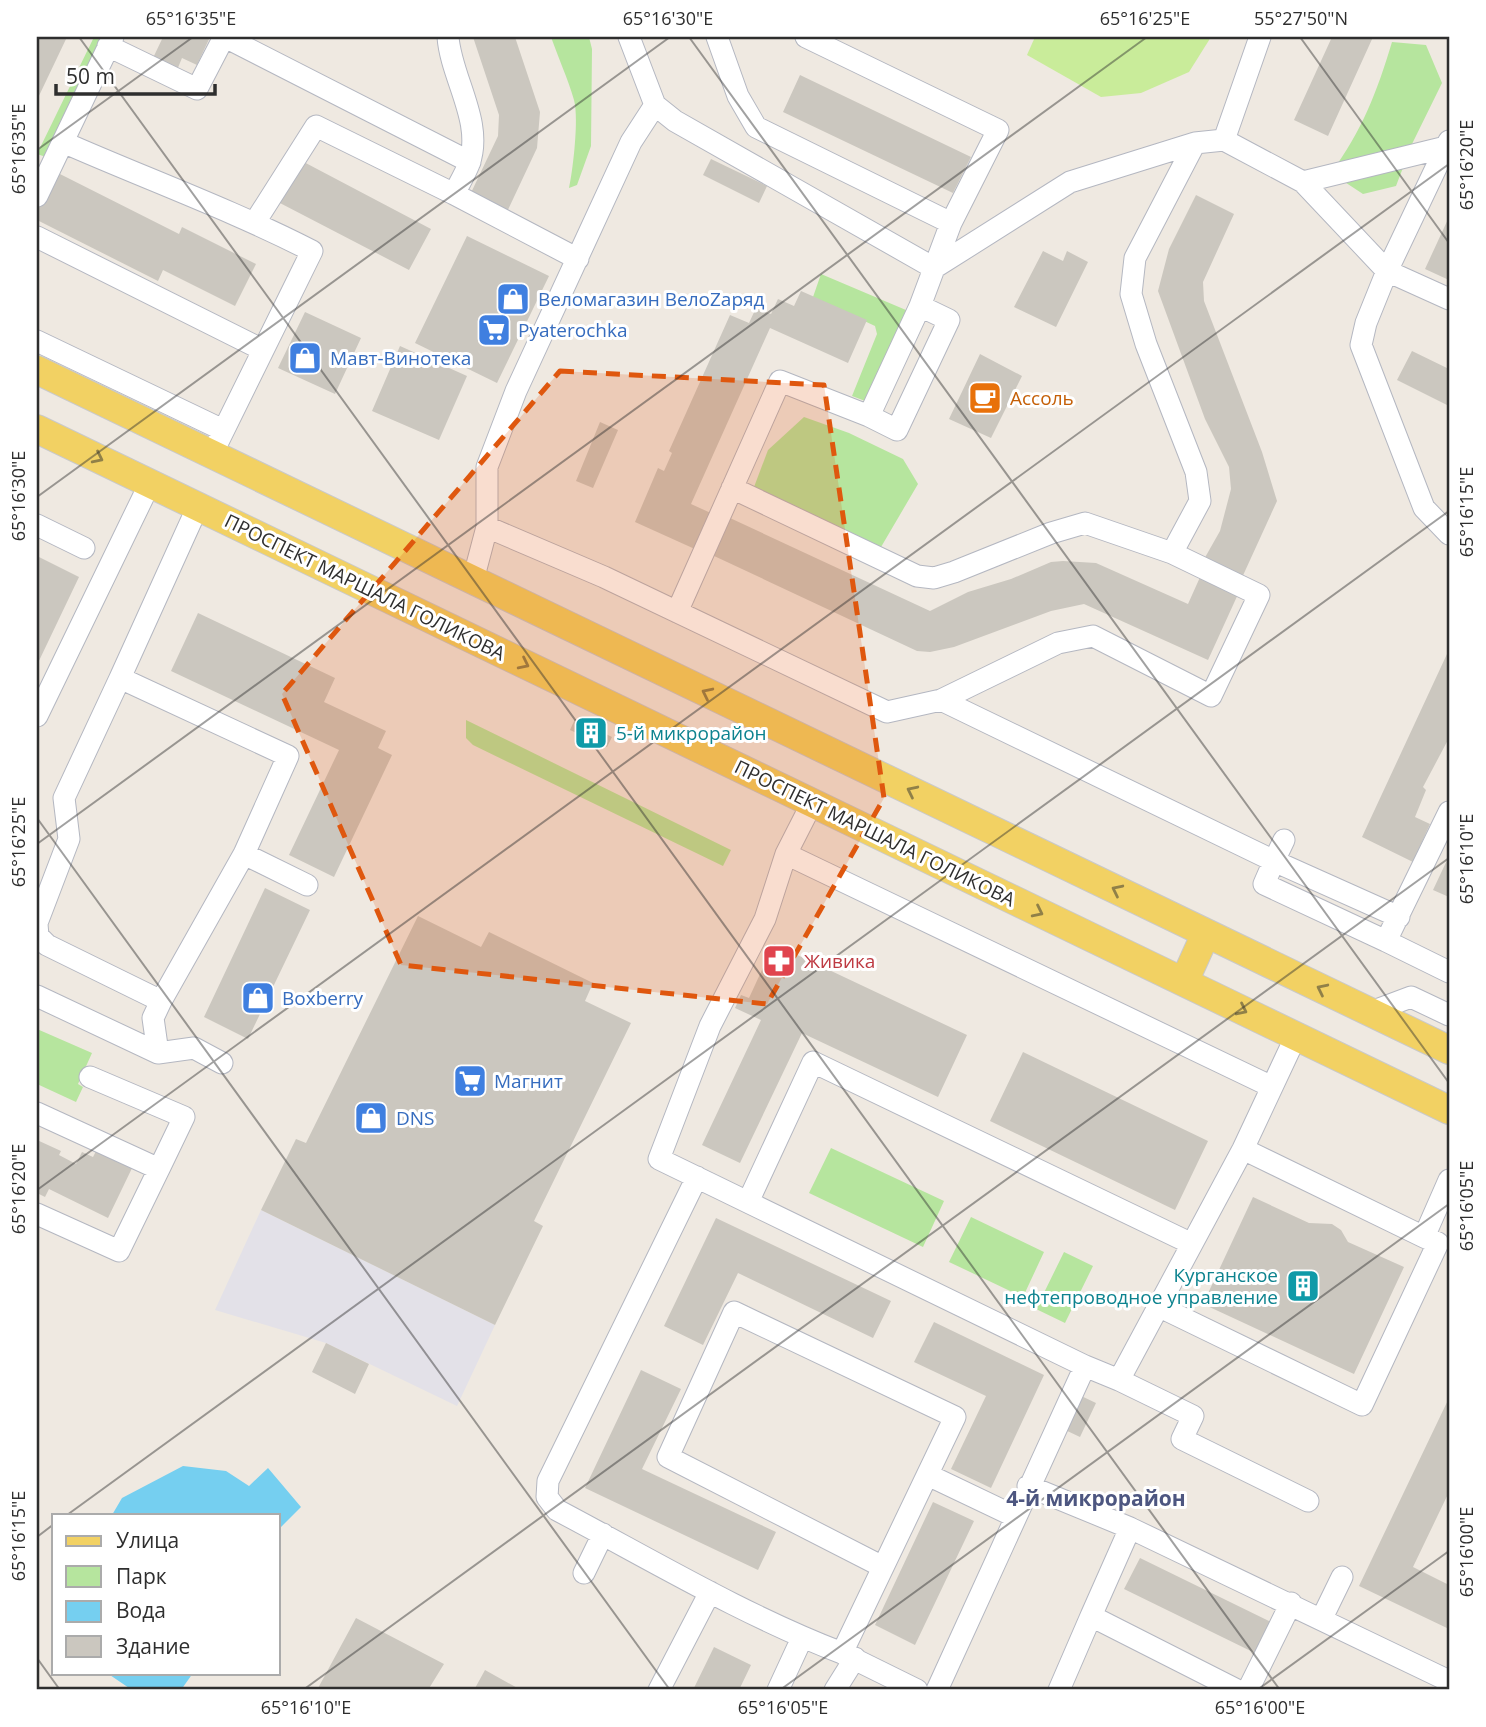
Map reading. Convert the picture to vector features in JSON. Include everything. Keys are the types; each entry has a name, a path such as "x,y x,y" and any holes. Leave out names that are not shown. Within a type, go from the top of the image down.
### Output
{"main road":[{"path":"37,370 217,442 473,580 1449,1050"},
{"name":"ПРОСПЕКТ МАРШАЛА ГОЛИКОВА","path":"37,429 1449,1110"},
{"path":"1184,982 1206,933"}],"lane":[{"path":"37,196 65,143 111,42 197,89 224,37 470,162"},
{"path":"448,37 449,56 472,123 470,162 454,194"},
{"path":"629,37 655,106 675,121 934,268"},
{"path":"717,37 738,96 756,127 951,223"},
{"path":"806,37 998,130 951,223 919,306 869,416"},
{"path":"1224,140 1260,37"},
{"path":"473,580 487,527 487,467 516,391 631,142 655,106"},
{"path":"255,222 316,126 578,259"},
{"path":"934,268 1070,182 1195,143 1224,140 1303,182 1387,271 1449,299"},
{"path":"37,341 217,442 312,251 255,222 176,192 65,143"},
{"path":"1172,553 1200,501 1196,472 1146,344 1131,294 1135,258 1195,143"},
{"path":"1303,182 1448,144"},
{"path":"1448,144 1387,271 1366,323 1361,345 1424,508 1449,534"},
{"path":"37,237 263,350"},
{"path":"677,612 780,381 897,430 949,320 919,306"},
{"path":"37,716 150,483"},
{"path":"487,527 677,612 887,712 941,700 1058,643 1093,636 1211,696 1259,595 1172,553 1084,523 1051,533 954,572 934,578 916,576 732,488"},
{"path":"161,1001 47,945 37,930 69,839 64,798 198,506"},
{"path":"37,524 84,548"},
{"path":"120,678 288,757 244,854 153,1018 158,1053"},
{"path":"941,700 1274,861 1399,917"},
{"path":"812,803 786,855 765,919 710,1026 659,1159 1193,1416 1182,1439 1308,1501"},
{"path":"1386,940 1448,819"},
{"path":"1284,840 1264,884 1449,972"},
{"path":"244,854 307,884"},
{"path":"786,855 1270,1086"},
{"path":"37,996 158,1053 194,1048 222,1063"},
{"path":"1371,1012 1411,997 1449,1015"},
{"path":"1119,1380 1243,1149 1270,1086 1296,1036"},
{"path":"748,1202 813,1062 1190,1244"},
{"path":"37,1214 119,1251 184,1117 90,1077"},
{"path":"37,1113 159,1169"},
{"path":"1158,1306 1362,1405 1438,1243 1243,1149"},
{"path":"697,1177 548,1481 547,1497 557,1510 710,1592 802,1638 848,1656 917,1690"},
{"path":"1424,1237 1449,1180"},
{"path":"835,1690 883,1567 955,1417 734,1312 668,1457 883,1567"},
{"path":"937,1690 1085,1366"},
{"path":"928,1475 1016,1517"},
{"path":"1028,1486 1130,1528 1449,1681"},
{"path":"1059,1690 1130,1528"},
{"path":"584,1573 603,1534"},
{"path":"1322,1618 1342,1577"},
{"path":"659,1690 710,1592"},
{"path":"1248,1690 1291,1603"},
{"path":"1091,1616 1237,1690"},
{"path":"778,1690 802,1638"}],"highlighted area":[{"path":"560,371 824,385 884,798 767,1004 401,965 282,694"}],"shaded area":[{"path":"261,1210 495,1325 457,1406 326,1343 215,1310"}],"green space":[{"path":"94,37 108,37 46,157 37,154"},
{"path":"551,37 589,37 592,49 591,146 577,185 569,188 575,144 575,108"},
{"path":"1035,37 1211,37 1189,72 1141,93 1101,97 1027,55"},
{"path":"1392,42 1426,45 1442,83 1412,144 1396,186 1363,194 1331,173 1352,142 1368,110"},
{"path":"821,274 913,313 873,404 852,396 877,334 875,326 813,297"},
{"path":"804,417 849,433 903,459 918,484 874,559 751,495 768,450"},
{"path":"466,720 731,850 723,866 473,745 466,738"},
{"path":"37,1029 92,1053 78,1084 83,1087 76,1102 37,1084"},
{"path":"831,1148 944,1201 923,1247 809,1193"},
{"path":"971,1217 1044,1252 1023,1297 949,1262"},
{"path":"1064,1252 1093,1266 1065,1323 1036,1309"}],"water":[{"path":"183,1466 226,1471 249,1486 268,1468 301,1507 280,1528 280,1514 113,1514 122,1498"},
{"path":"108,1674 192,1674 181,1690 132,1690"}],"building":[{"path":"37,37 67,37 37,100"},
{"path":"163,37 210,37 197,65 182,58 177,70 153,58"},
{"path":"473,37 515,37 540,112 537,148 506,214 469,197 498,136 499,115"},
{"path":"1332,37 1373,37 1328,136 1294,120"},
{"path":"800,75 971,157 953,193 783,112"},
{"path":"711,159 767,186 759,203 703,175"},
{"path":"300,160 431,229 409,270 278,202"},
{"path":"54,171 179,234 182,227 256,264 235,306 163,270 158,281 37,220 37,205"},
{"path":"1196,195 1234,214 1203,282 1204,301 1262,452 1277,501 1240,582 1203,561 1220,531 1231,489 1229,467 1205,419 1158,291 1169,249"},
{"path":"1449,217 1449,280 1425,269"},
{"path":"467,236 549,276 497,383 415,343"},
{"path":"1043,251 1063,261 1067,251 1088,262 1056,327 1014,307"},
{"path":"801,291 867,320 848,363 770,328 691,504 713,514 697,550 635,522 658,468 664,471 672,453 669,451 730,315 749,323 756,308 771,314 778,299 794,306"},
{"path":"305,312 361,338 335,394 278,368"},
{"path":"400,346 467,376 439,440 372,411"},
{"path":"1412,351 1449,369 1449,406 1397,380"},
{"name":"Ассоль","path":"980,354 1022,376 991,438 949,419"},
{"path":"600,422 618,430 593,488 576,481"},
{"path":"730,518 930,611 968,592 1011,579 1051,562 1063,561 1096,563 1188,604 1201,575 1239,592 1208,660 1084,604 1051,611 954,647 930,652 917,651 712,555"},
{"path":"37,556 79,577 37,665"},
{"path":"198,613 335,678 324,702 386,731 378,748 392,755 334,877 289,855 339,750 171,671"},
{"path":"1447,654 1449,738 1423,787 1426,790 1415,817 1430,824 1413,862 1362,837"},
{"name":"5-й микрорайон","path":"575,719 612,737 607,747 570,730"},
{"path":"1449,856 1449,897 1433,890"},
{"path":"265,888 310,910 248,1039 204,1017"},
{"name":"Магнит","path":"418,916 481,947 489,932 593,983 585,1001 631,1023 534,1221 543,1226 495,1325 261,1210 296,1139 306,1143"},
{"path":"774,944 967,1035 938,1097 802,1033 740,1163 702,1145 761,1020 735,1008 741,995 749,998"},
{"path":"1023,1052 1208,1141 1175,1210 990,1121"},
{"path":"37,1140 61,1151 59,1155 76,1164 82,1152 93,1157 98,1147 134,1164 108,1218 49,1189 45,1197 37,1193"},
{"name":"Курганское нефтепроводное управление","path":"1253,1197 1309,1223 1332,1224 1341,1230 1348,1242 1404,1267 1354,1374 1203,1304"},
{"path":"716,1218 891,1301 873,1338 738,1273 703,1345 664,1326"},
{"path":"934,1322 1044,1375 991,1488 951,1469 986,1396 914,1362"},
{"path":"326,1343 369,1364 355,1394 312,1372"},
{"path":"641,1370 681,1389 642,1469 776,1532 758,1570 585,1488"},
{"path":"1077,1394 1096,1403 1080,1437 1061,1428"},
{"path":"1449,1398 1449,1492 1413,1567 1449,1585 1449,1629 1359,1586"},
{"path":"933,1502 974,1521 915,1645 875,1625"},
{"path":"1140,1558 1279,1626 1263,1657 1124,1589"},
{"path":"356,1618 444,1664 428,1690 317,1690"},
{"path":"714,1647 751,1665 739,1690 693,1690"},
{"path":"485,1670 521,1690 474,1690"}],"place":[{"name":"Веломагазин ВелоZаряд","path":"513,299"},
{"name":"Pyaterochka","path":"494,330"},
{"name":"Мавт-Винотека","path":"305,358"},
{"name":"Ассоль","path":"985,398"},
{"name":"5-й микрорайон","path":"591,733"},
{"name":"Живика","path":"779,961"},
{"name":"Boxberry","path":"258,998"},
{"name":"Магнит","path":"470,1081"},
{"name":"DNS","path":"371,1118"},
{"name":"Курганское нефтепроводное управление","path":"1303,1286"}],"district":[{"name":"4-й микрорайон","path":"1096,1499"}]}
